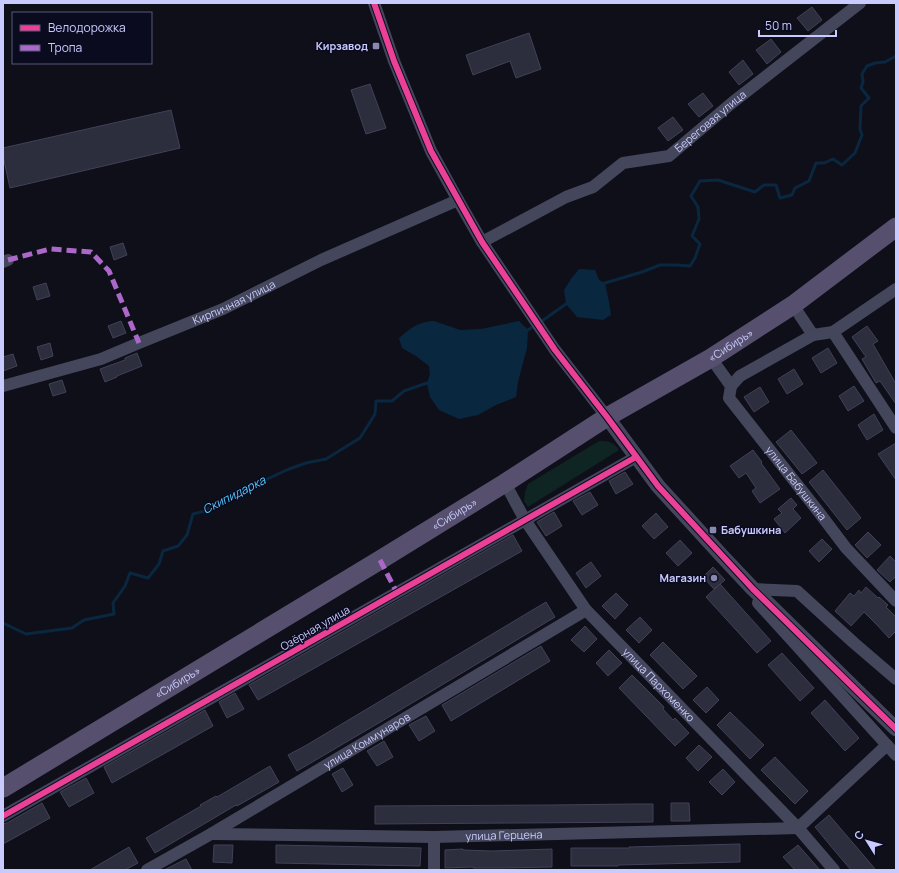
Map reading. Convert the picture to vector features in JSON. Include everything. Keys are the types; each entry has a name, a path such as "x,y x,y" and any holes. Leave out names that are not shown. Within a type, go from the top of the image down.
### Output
{"main road":[{"name":"«Сибирь»","path":"3,788 380,560 505,483 607,417 711,358 793,305 896,227"}],"street":[{"path":"374,3 394,60 431,151 482,242 555,350 658,486 753,589 896,729"},
{"name":"Береговая улица","path":"482,242 566,196 593,187 623,163 669,156 733,102 860,3"},
{"name":"Кирпичная улица","path":"3,386 101,359 223,309 320,260 458,200"},
{"path":"731,386 740,376 813,335 833,332 896,289"},
{"path":"793,305 813,335"},
{"path":"833,332 896,428"},
{"name":"улица Бабушкина","path":"711,358 731,386 729,398 846,548 896,601"},
{"name":"Озёрная улица","path":"3,816 636,457"},
{"name":"улица Пархоменко","path":"505,483 525,520 586,610 798,828 834,870"},
{"path":"722,556 748,592 896,755"},
{"path":"753,589 797,591 896,679"},
{"name":"улица Коммунаров","path":"147,870 211,834 586,610"},
{"path":"798,828 887,745"},
{"name":"улица Герцена","path":"211,834 434,837 798,828"},
{"path":"434,837 434,870"}],"green space":[{"path":"599,441 611,442 619,450 528,507 524,501 528,484"}],"water":[{"path":"579,269 595,270 599,280 605,283 611,315 603,320 577,317 566,304 564,290"},
{"path":"434,321 460,330 481,329 519,321 528,330 527,348 518,382 516,397 496,405 478,415 459,419 439,410 430,397 427,383 430,374 429,366 402,348 399,338 415,326"}],"building":[{"path":"812,7 822,20 808,31 797,18"},
{"path":"529,33 541,69 516,78 510,61 473,75 466,55"},
{"path":"771,39 781,52 767,64 756,50"},
{"path":"743,60 753,74 739,85 729,72"},
{"path":"370,84 386,128 366,134 351,90"},
{"path":"703,93 713,106 699,117 688,104"},
{"path":"171,110 180,148 10,188 3,156 3,148"},
{"path":"673,117 683,130 668,141 658,128"},
{"path":"123,243 127,255 114,260 110,247"},
{"path":"46,283 50,296 37,300 33,287"},
{"path":"121,321 126,333 113,338 108,326"},
{"path":"867,326 878,341 873,344 896,384 896,404 880,381 876,383 862,359 866,357 852,337"},
{"path":"50,343 53,356 41,360 37,347"},
{"path":"828,348 837,363 821,373 812,358"},
{"path":"137,353 142,366 105,382 100,369 125,360 125,358"},
{"path":"13,354 17,366 3,371 3,357"},
{"path":"794,369 803,384 787,394 778,379"},
{"path":"62,380 66,392 53,396 49,384"},
{"path":"854,386 864,401 848,411 839,396"},
{"path":"760,387 769,402 754,412 744,397"},
{"path":"874,414 883,430 867,440 858,425"},
{"path":"791,430 817,463 802,474 776,442"},
{"path":"896,443 896,480 878,454"},
{"path":"753,450 780,489 760,503 752,491 756,488 746,473 739,478 730,466"},
{"path":"823,470 861,518 847,530 809,482"},
{"path":"625,472 633,484 616,494 609,481"},
{"path":"590,492 598,505 582,515 573,501"},
{"path":"791,498 797,505 793,509 801,518 785,533 774,519 782,513 778,509"},
{"path":"554,512 562,526 546,536 537,522"},
{"path":"656,513 668,527 654,539 642,526"},
{"path":"868,532 881,545 867,558 855,545"},
{"path":"513,535 522,551 258,700 249,685"},
{"path":"822,539 832,549 819,562 809,551"},
{"path":"680,540 692,553 678,566 666,553"},
{"path":"890,556 896,562 896,576 890,582 877,570"},
{"path":"591,562 601,576 586,588 576,573"},
{"name":"Магазин","path":"713,567 725,580 714,589 703,577"},
{"path":"720,584 771,641 757,653 706,597"},
{"path":"866,587 888,605 886,607 896,617 896,631 889,638 864,612 851,626 835,611 850,593 854,596 859,590 861,593"},
{"path":"616,593 628,605 615,619 602,606"},
{"path":"546,602 555,617 297,771 288,755"},
{"path":"640,617 652,630 639,643 626,630"},
{"path":"585,626 597,639 584,652 571,640"},
{"path":"663,642 697,676 683,689 650,655"},
{"path":"541,646 550,661 451,721 442,705"},
{"path":"609,650 622,663 608,676 596,663"},
{"path":"782,653 814,688 800,701 768,665"},
{"path":"632,675 664,707 663,709 673,720 675,718 689,733 675,746 619,688"},
{"path":"707,687 719,700 706,713 693,700"},
{"path":"235,693 244,709 227,718 219,702"},
{"path":"825,700 859,738 845,751 811,713"},
{"path":"205,710 213,726 112,783 104,767"},
{"path":"730,712 764,745 750,759 717,725"},
{"path":"426,716 435,731 419,741 409,725"},
{"path":"384,741 393,757 377,766 367,751"},
{"path":"699,745 712,757 698,771 686,758"},
{"path":"775,757 808,791 795,804 761,770"},
{"path":"270,766 279,782 237,806 236,805 155,853 146,838 201,806 200,805 216,796 217,797"},
{"path":"343,768 353,785 342,792 332,774"},
{"path":"723,769 735,782 722,795 709,782"},
{"path":"86,778 94,793 69,807 60,792"},
{"path":"42,803 50,818 3,844 3,824"},
{"path":"671,803 689,803 690,821 671,821"},
{"path":"653,804 653,822 375,824 375,806"},
{"path":"829,815 876,870 851,870 815,827"},
{"path":"740,844 740,862 571,866 571,848 629,848"},
{"path":"214,845 233,845 232,863 213,862"},
{"path":"276,845 421,848 420,866 276,863"},
{"path":"798,845 820,870 795,870 783,857"},
{"path":"129,847 138,863 125,870 90,870"},
{"path":"463,849 492,851 552,849 552,867 445,868 445,850"},
{"path":"186,859 192,870 164,870"}],"waterway":[{"name":"Скипидарка","path":"605,283 660,265 690,266 695,258 700,244 692,236 699,219 698,207 691,196 700,181 718,180 755,192 764,185 776,185 780,198 792,195 795,188 809,181 816,163 824,163 833,159 842,165 855,153 862,135 860,129 861,106 869,98 861,88 863,82 862,74 867,66 885,62 896,56"},
{"name":"Скипидарка","path":"539,323 566,304"},
{"name":"Скипидарка","path":"528,330 534,326"},
{"name":"Скипидарка","path":"3,623 26,634 72,628 84,620 114,614 113,603 125,586 130,573 148,578 159,564 163,551 178,546 187,535 193,514 205,511 228,495 245,487 306,463 326,459 360,438 375,414 376,401 392,401 404,391 427,383"}],"marked path":[{"path":"8,260 50,249 91,252 109,271 139,343"},
{"path":"380,560 397,593"}],"cycle path":[{"path":"374,3 394,61 431,151 482,242 555,350 658,486 753,589 896,729"},
{"path":"3,816 636,457"}],"place":[{"name":"Кирзавод","path":"376,46"},
{"name":"Бабушкина","path":"713,530"},
{"name":"Магазин","path":"714,578"}]}
